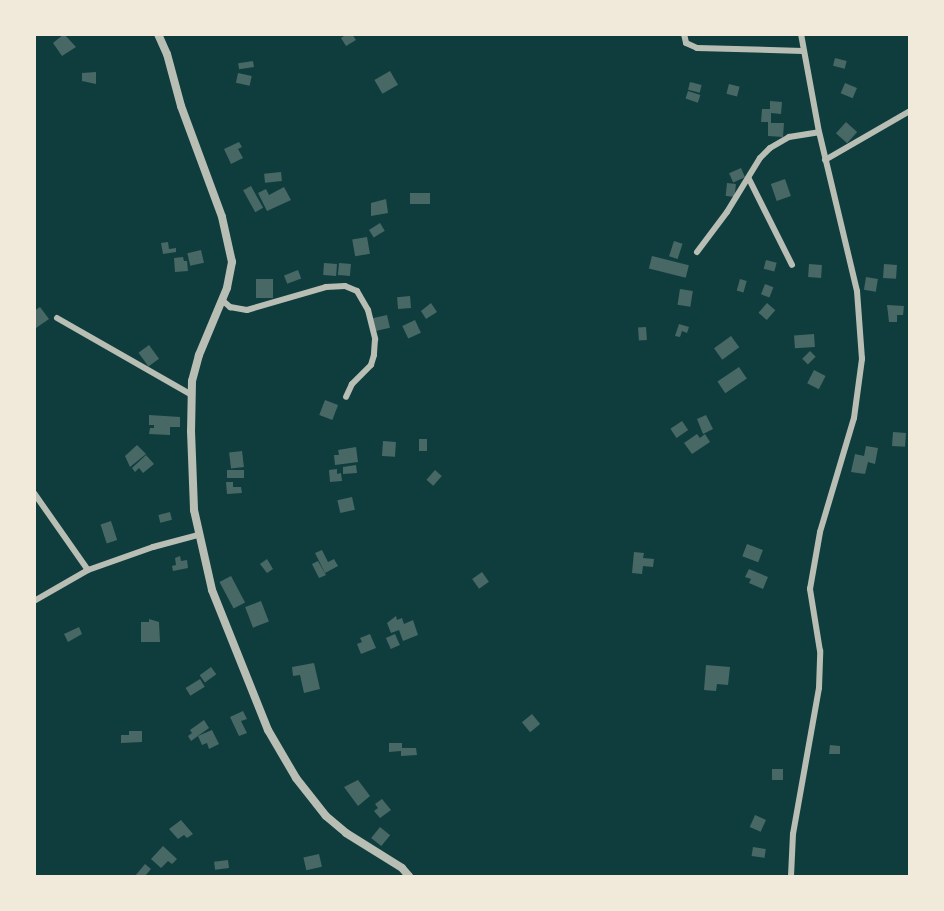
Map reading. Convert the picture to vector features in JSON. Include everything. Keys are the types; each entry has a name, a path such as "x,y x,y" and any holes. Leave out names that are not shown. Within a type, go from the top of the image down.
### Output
{"street":[{"path":"158,34 167,54 181,106 212,185 228,237 232,262 222,300 199,355 192,395 192,476 198,535 212,590 268,730 296,778 326,816 346,833 402,868 409,876"},
{"path":"684,34 686,43 696,48 803,51"},
{"path":"791,876 793,834 814,730 819,688 820,651 810,589 820,532 854,418 862,359 857,291 825,160 801,34"},
{"path":"825,160 909,111"},
{"path":"697,252 749,178 760,158 781,141 819,132"},
{"path":"749,178 792,265"},
{"path":"222,300 230,307 247,310 326,287 345,286 357,291 368,310 375,339 374,355 371,365 352,384 346,397"},
{"path":"57,318 192,395"},
{"path":"34,493 88,570"},
{"path":"34,601 88,570 153,547 198,535"}],"building":[{"path":"64,34 76,47 62,56 53,43"},
{"path":"352,34 356,40 346,46 341,38"},
{"path":"835,58 847,61 845,69 833,66"},
{"path":"253,61 254,67 239,69 238,63"},
{"path":"390,71 398,85 382,94 374,80"},
{"path":"96,72 96,84 82,81 82,73"},
{"path":"238,73 252,76 250,86 236,83"},
{"path":"690,82 702,85 700,93 688,90"},
{"path":"845,83 857,88 853,98 841,93"},
{"path":"729,84 740,87 737,97 726,94"},
{"path":"688,91 700,95 698,103 686,99"},
{"path":"770,101 782,102 781,114 771,113 771,123 784,123 783,137 768,136 768,122 761,122 762,109 770,109"},
{"path":"846,122 857,132 847,143 836,133"},
{"path":"239,142 242,147 238,149 243,158 231,164 224,149"},
{"path":"741,168 745,177 733,182 729,173"},
{"path":"281,172 282,181 265,183 264,174"},
{"path":"785,179 791,196 777,201 771,184"},
{"path":"727,183 736,184 735,197 726,196"},
{"path":"251,186 263,208 255,212 243,190"},
{"path":"284,187 291,200 267,211 258,193 266,189 269,195"},
{"path":"410,193 430,193 430,204 410,204"},
{"path":"386,199 388,213 371,216 371,203"},
{"path":"380,223 385,231 374,238 369,230"},
{"path":"367,237 370,254 355,256 352,240"},
{"path":"674,241 683,244 678,259 669,256"},
{"path":"168,242 169,249 176,248 176,252 163,254 161,243"},
{"path":"201,250 204,263 190,266 187,253"},
{"path":"652,256 689,265 686,278 649,269"},
{"path":"183,257 184,261 187,261 188,271 175,272 174,258"},
{"path":"766,260 777,263 774,272 764,269"},
{"path":"324,263 337,264 336,276 323,275"},
{"path":"339,263 351,264 350,276 338,275"},
{"path":"809,264 822,265 821,278 808,277"},
{"path":"884,264 897,265 896,279 883,278"},
{"path":"298,270 301,278 287,284 284,275"},
{"path":"866,277 878,279 876,292 864,290"},
{"path":"256,279 273,279 273,298 256,298"},
{"path":"740,279 747,281 743,292 737,291"},
{"path":"765,284 773,287 769,297 761,294"},
{"path":"680,289 693,291 690,307 677,305"},
{"path":"410,296 411,308 398,309 397,297"},
{"path":"431,303 437,312 426,319 421,311"},
{"path":"767,303 775,310 767,320 758,313"},
{"path":"887,305 904,306 903,315 897,315 897,322 889,322"},
{"path":"40,307 49,319 36,328 34,311"},
{"path":"387,315 390,328 374,331 371,319"},
{"path":"415,320 421,333 408,339 402,326"},
{"path":"679,324 689,327 687,333 682,331 680,337 675,336"},
{"path":"646,327 647,340 639,341 638,328"},
{"path":"814,334 815,347 795,348 794,335"},
{"path":"731,336 739,347 722,360 714,348"},
{"path":"149,345 159,359 148,366 138,353"},
{"path":"810,351 816,357 808,364 802,359"},
{"path":"739,367 747,379 725,393 717,382"},
{"path":"814,370 826,376 819,389 807,383"},
{"path":"325,400 338,405 332,420 319,415"},
{"path":"149,415 180,417 180,427 170,427 170,435 149,434 150,428 154,428 154,425 149,425"},
{"path":"706,415 713,429 703,434 697,419"},
{"path":"682,421 688,430 677,438 670,429"},
{"path":"893,432 906,433 905,447 892,446"},
{"path":"697,434 700,438 705,434 710,442 692,454 684,443"},
{"path":"419,439 427,439 427,451 419,451"},
{"path":"383,441 396,442 395,457 382,456"},
{"path":"137,445 146,454 130,467 125,456"},
{"path":"866,446 878,448 875,464 868,462 865,474 851,472 855,454 864,456"},
{"path":"356,447 358,462 335,465 334,455 339,455 338,450"},
{"path":"242,451 244,467 231,468 229,453"},
{"path":"146,455 154,464 143,473 139,468 135,472 132,468"},
{"path":"356,465 357,473 343,474 343,467"},
{"path":"337,469 337,474 341,473 342,481 330,482 329,470"},
{"path":"227,470 244,470 244,478 227,478"},
{"path":"435,470 442,476 433,486 426,480"},
{"path":"226,482 233,482 233,487 241,487 242,493 227,494"},
{"path":"352,497 355,510 340,513 337,500"},
{"path":"170,512 172,520 160,523 158,515"},
{"path":"111,521 117,540 107,543 101,524"},
{"path":"747,544 763,550 758,562 742,556"},
{"path":"322,550 328,562 334,559 338,566 325,573 315,553"},
{"path":"634,552 644,553 643,558 654,559 653,567 643,566 642,574 632,573"},
{"path":"180,556 181,561 187,560 188,568 173,571 172,566 176,565 175,558"},
{"path":"267,559 273,569 267,573 260,564"},
{"path":"318,561 326,575 319,578 312,564"},
{"path":"749,569 768,577 763,589 749,583 751,579 745,577"},
{"path":"482,572 489,582 479,589 472,579"},
{"path":"231,576 245,602 234,609 220,582"},
{"path":"261,601 269,622 253,628 245,607"},
{"path":"396,616 397,620 402,618 404,624 413,620 418,635 403,641 399,630 391,633 387,623"},
{"path":"149,619 159,622 160,642 141,642 141,622 149,622"},
{"path":"79,627 82,634 68,642 64,634"},
{"path":"370,634 376,648 361,654 357,644 362,642 360,638"},
{"path":"395,634 400,645 391,649 386,638"},
{"path":"314,663 320,689 304,693 300,675 293,676 292,667"},
{"path":"706,665 730,667 728,685 717,684 716,691 704,690"},
{"path":"211,667 216,674 205,683 200,675"},
{"path":"200,679 205,687 190,696 186,688"},
{"path":"243,711 247,719 241,721 247,733 239,736 230,717"},
{"path":"532,714 540,724 530,732 522,722"},
{"path":"204,720 209,728 191,741 188,736 192,733 190,730"},
{"path":"212,730 219,744 209,749 207,743 202,745 198,736"},
{"path":"129,731 142,731 142,742 121,743 121,735 129,735"},
{"path":"389,743 402,743 402,748 416,748 417,755 401,756 401,751 389,752"},
{"path":"830,745 840,746 840,754 829,754"},
{"path":"772,769 783,769 783,780 772,780"},
{"path":"358,780 370,796 358,806 344,787"},
{"path":"382,799 391,810 380,818 374,811 378,808 375,804"},
{"path":"755,815 766,820 761,832 750,827"},
{"path":"181,820 193,834 187,838 184,835 178,839 169,829"},
{"path":"380,827 390,835 381,846 371,838"},
{"path":"163,846 177,859 172,864 168,861 161,868 151,859"},
{"path":"753,847 766,849 764,858 752,856"},
{"path":"319,854 322,867 306,870 303,858"},
{"path":"228,860 229,868 215,870 214,862"},
{"path":"145,864 151,869 145,876 135,876"}]}
